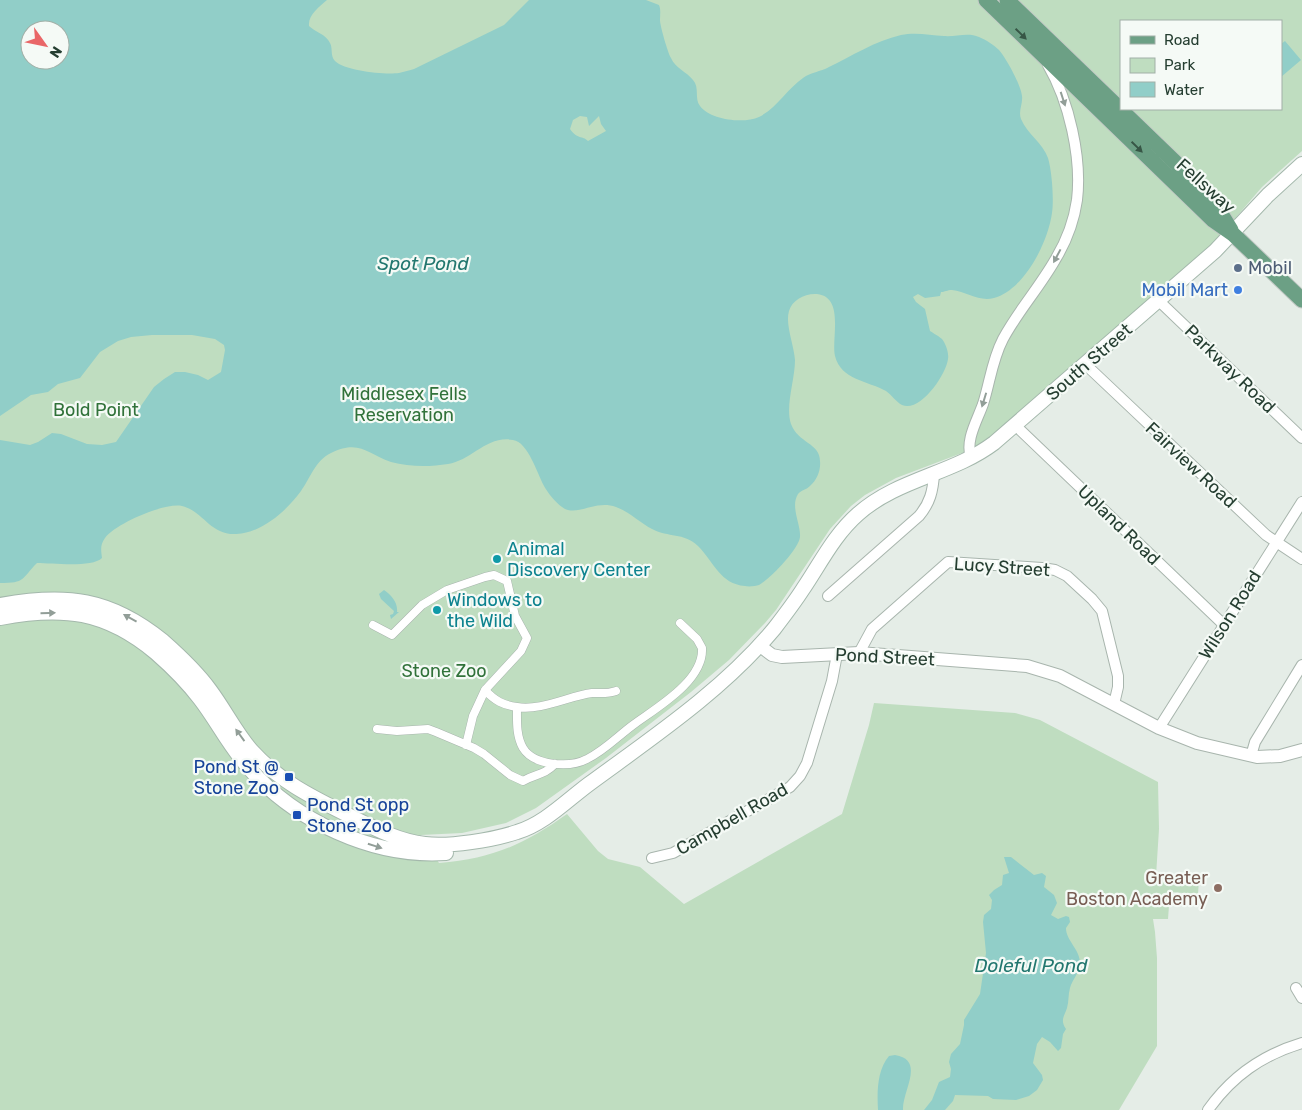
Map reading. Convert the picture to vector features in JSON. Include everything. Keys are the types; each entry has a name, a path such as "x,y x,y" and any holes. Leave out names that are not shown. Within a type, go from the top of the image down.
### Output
{"main road":[{"name":"Fellsway","path":"986,0 1213,220 1233,234"},
{"name":"Fellsway","path":"1007,0 1120,109"},
{"name":"Fellsway","path":"1121,110 1181,168 1218,209 1233,234"},
{"name":"South Street","path":"759,645 786,613 834,542 867,506 885,494 971,458 992,445 1159,301 1233,234 1268,195 1302,164"},
{"path":"1233,234 1302,300"},
{"path":"0,605 31,601 68,600 102,606 130,618 162,641 191,668 213,694 242,739 276,775 303,793 385,833 414,843 437,845 475,841 517,832"},
{"path":"0,618 47,613 77,614 104,620 133,636 169,664 189,685 205,705 238,756 277,796 305,816 338,832 386,849 413,854 465,852 483,848 505,840 547,816 674,721 740,665 759,645"}],"street":[{"path":"971,458 968,451 969,442 984,401 996,354 1014,321 1058,254 1069,231 1077,200 1076,161 1070,123 1057,82 1042,55"},
{"name":"Parkway Road","path":"1159,301 1302,438"},
{"name":"Fairview Road","path":"1085,364 1265,534 1302,559"},
{"name":"Upland Road","path":"1015,425 1224,625"},
{"path":"828,596 922,512 932,495 934,474"},
{"name":"Wilson Road","path":"1159,728 1302,502"},
{"name":"Lucy Street","path":"859,653 872,629 948,562 970,562 1055,570 1070,578 1102,610 1118,676 1118,687 1114,704"},
{"path":"373,625 392,635 422,605 447,590 485,577 494,576 507,581 515,616 527,638 521,651 485,690 473,716 466,744"},
{"path":"517,707 519,734 525,751 536,758 555,764 577,763 593,755 670,698 688,681 700,662 702,648 697,639 680,623"},
{"name":"Pond Street","path":"759,645 772,655 779,657 859,653 1027,666 1060,676 1159,728 1202,744 1252,756 1272,757 1302,750"},
{"name":"Campbell Road","path":"652,858 673,853 790,787 797,780 805,768 808,759 832,681 837,654"},
{"path":"1252,756 1255,742 1302,665"},
{"path":"485,690 492,698 503,705 517,707 535,706 592,693 604,694 616,691"},
{"path":"377,729 397,731 428,729 466,744 484,754 510,775 523,782 531,776 546,773 555,764"},
{"path":"1296,988 1302,998"},
{"path":"1208,1110 1228,1085 1246,1069 1275,1053 1302,1043"}],"green space":[{"name":"Middlesex Fells Reservation","path":"0,0 1302,0 1302,151 1262,187 1214,243 987,440 970,450 896,478 865,495 851,506 830,529 776,610 765,623 729,660 606,758 536,808 506,823 462,833 421,835 439,863 458,861 492,854 522,842 567,814 598,851 608,859 640,867 684,904 842,814 874,703 1015,713 1040,720 1158,782 1159,829 1156,876 1199,880 1198,894 1170,892 1168,919 1153,919 1157,958 1157,1046 1119,1110 0,1110"}],"water":[{"name":"Spot Pond","path":"0,0 327,0 312,15 309,26 328,40 335,61 356,70 375,73 399,73 414,69 504,25 529,0 646,0 659,5 661,28 670,55 675,65 695,83 697,100 700,106 711,115 736,120 759,117 771,109 797,82 806,76 826,69 882,41 901,35 912,34 971,35 992,44 1005,59 1021,91 1021,119 1043,148 1048,158 1052,178 1053,201 1050,225 1033,263 1016,285 1005,293 989,299 978,298 952,290 941,292 940,296 925,298 918,294 913,297 925,309 930,331 945,343 948,357 946,366 937,383 924,398 916,403 909,406 902,405 886,391 856,379 843,370 835,356 834,310 826,297 817,294 808,295 800,298 793,304 788,316 795,360 789,417 798,435 816,450 819,455 820,468 815,481 799,493 796,499 795,510 800,537 795,549 770,577 758,585 747,586 729,581 723,577 704,552 692,542 681,537 658,532 616,507 601,505 580,510 567,510 554,500 546,489 532,459 523,446 513,440 504,439 495,441 456,462 434,466 398,464 363,449 349,447 341,449 321,460 290,505 268,523 252,531 233,534 224,533 190,509 182,506 164,507 141,515 110,532 102,543 102,558 97,561 81,564 37,563 19,581 0,583 0,440 30,445 52,433 61,434 87,444 102,445 116,442 154,387 164,379 175,372 185,372 208,380 221,372 225,350 224,345 215,339 192,335 131,337 118,341 100,352 80,378 58,384 48,392 31,395 0,416","holes":["580,116 587,117 589,126 599,116 601,124 606,131 588,141 570,129 573,120"]},
{"path":"1285,41 1301,60 1282,76 1282,43"},
{"path":"384,590 394,599 397,612 399,612 391,619 390,615 394,611 381,599 379,594"},
{"name":"Doleful Pond","path":"1004,857 1011,857 1034,875 1042,873 1046,876 1044,887 1054,895 1057,903 1051,915 1058,919 1066,916 1069,917 1070,922 1066,928 1067,933 1078,953 1080,963 1079,970 1070,988 1068,1005 1063,1019 1066,1029 1063,1034 1061,1048 1058,1051 1050,1042 1042,1037 1037,1044 1033,1063 1042,1075 1043,1080 1037,1090 1029,1096 1016,1100 993,1099 988,1096 955,1095 953,1101 945,1110 924,1110 932,1100 939,1082 950,1077 951,1069 949,1062 951,1054 960,1044 964,1020 980,994 986,953 984,915 991,909 992,900 989,895 1002,885 1003,875 1009,873"},
{"path":"895,1055 904,1058 909,1063 911,1070 903,1110 878,1110 880,1074 889,1056"}],"place":[{"name":"Mobil","path":"1238,268"},
{"name":"Mobil Mart","path":"1238,290"},
{"name":"Animal Discovery Center","path":"497,559"},
{"name":"Windows to the Wild","path":"437,610"},
{"name":"Pond St @ Stone Zoo","path":"289,777"},
{"name":"Pond St opp Stone Zoo","path":"297,815"},
{"name":"Greater Boston Academy","path":"1218,888"}],"park label":[{"name":"Bold Point","path":"96,410"},
{"name":"Stone Zoo","path":"444,671"}]}
